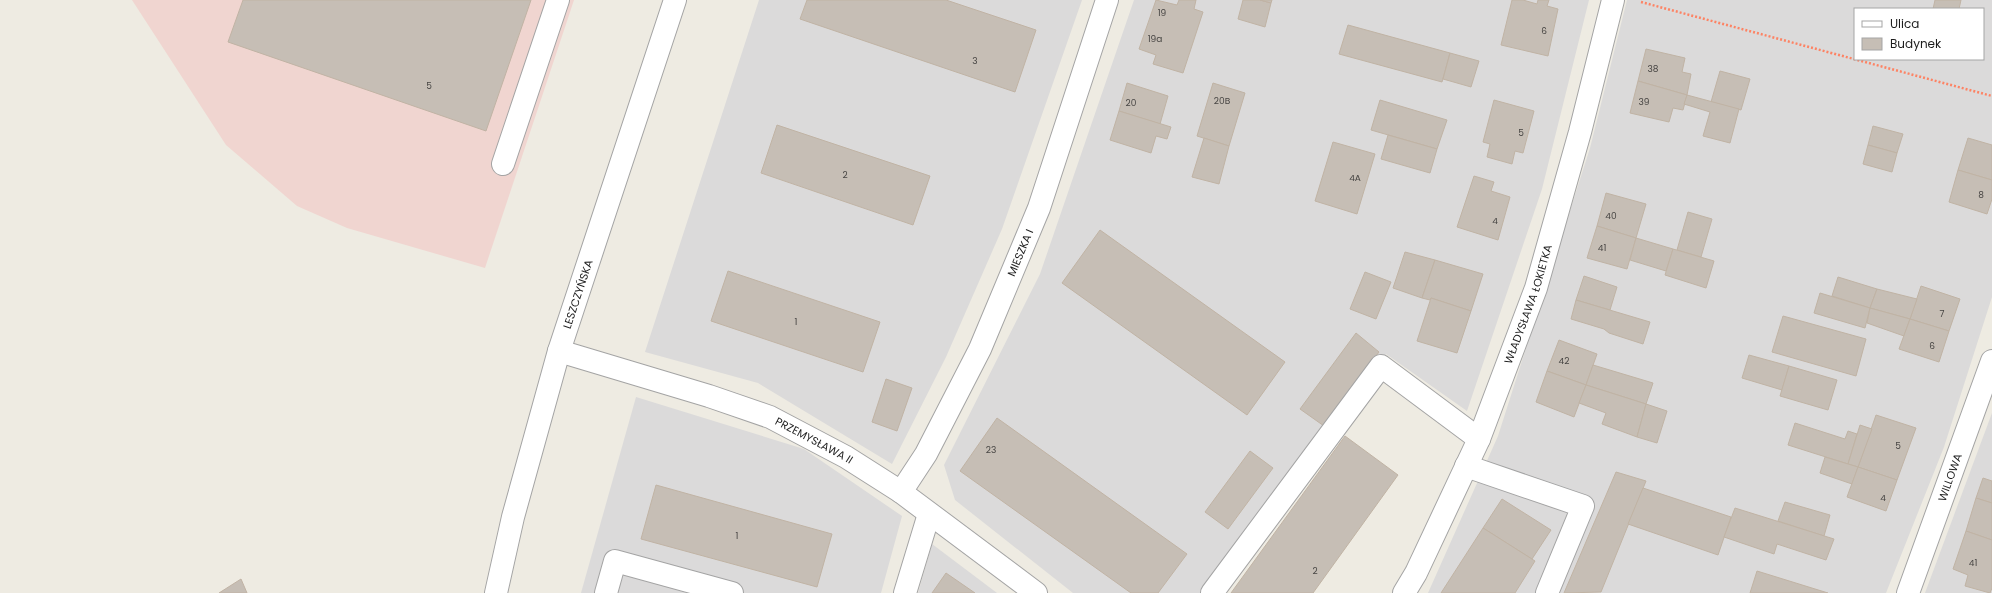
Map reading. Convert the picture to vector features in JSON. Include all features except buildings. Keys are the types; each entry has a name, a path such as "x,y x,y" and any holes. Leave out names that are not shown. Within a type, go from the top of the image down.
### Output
{"street":[{"path":"503,164 558,0"},
{"name":"LESZCZYŃSKA","path":"496,593 514,517 559,351 675,0"},
{"name":"MIESZKA I","path":"901,492 926,454 980,349 1030,230 1041,201 1107,0"},
{"name":"WŁADYSŁAWA ŁOKIETKA","path":"1404,593 1416,573 1479,439 1536,288 1580,132 1613,0"},
{"name":"PRZEMYSŁAWA II","path":"559,351 709,396 770,417 846,457 901,492 1036,593"},
{"name":"WILLOWA","path":"1908,593 1992,361"},
{"path":"1212,593 1381,366 1479,439"},
{"path":"1466,466 1584,506 1547,593"},
{"path":"905,593 929,514"},
{"path":"606,593 615,561 732,593"}],"path":[{"path":"1640,2 1854,59"},
{"path":"1857,60 1992,96"}],"shaded area":[{"path":"132,0 574,0 485,268 347,228 297,206 226,145"},
{"path":"759,0 1082,0 1002,229 946,357 892,464 758,383 645,352"},
{"path":"1134,0 1589,0 1542,189 1467,411 1386,354 1200,593 1073,593 955,500 944,465 1040,274"},
{"path":"1627,0 1992,0 1992,297 1944,447 1886,593 1428,593 1498,436 1590,148"},
{"path":"636,397 804,449 902,516 881,593 581,593"},
{"path":"1992,413 1992,593 1925,593"},
{"path":"932,544 997,593 918,593"}]}
